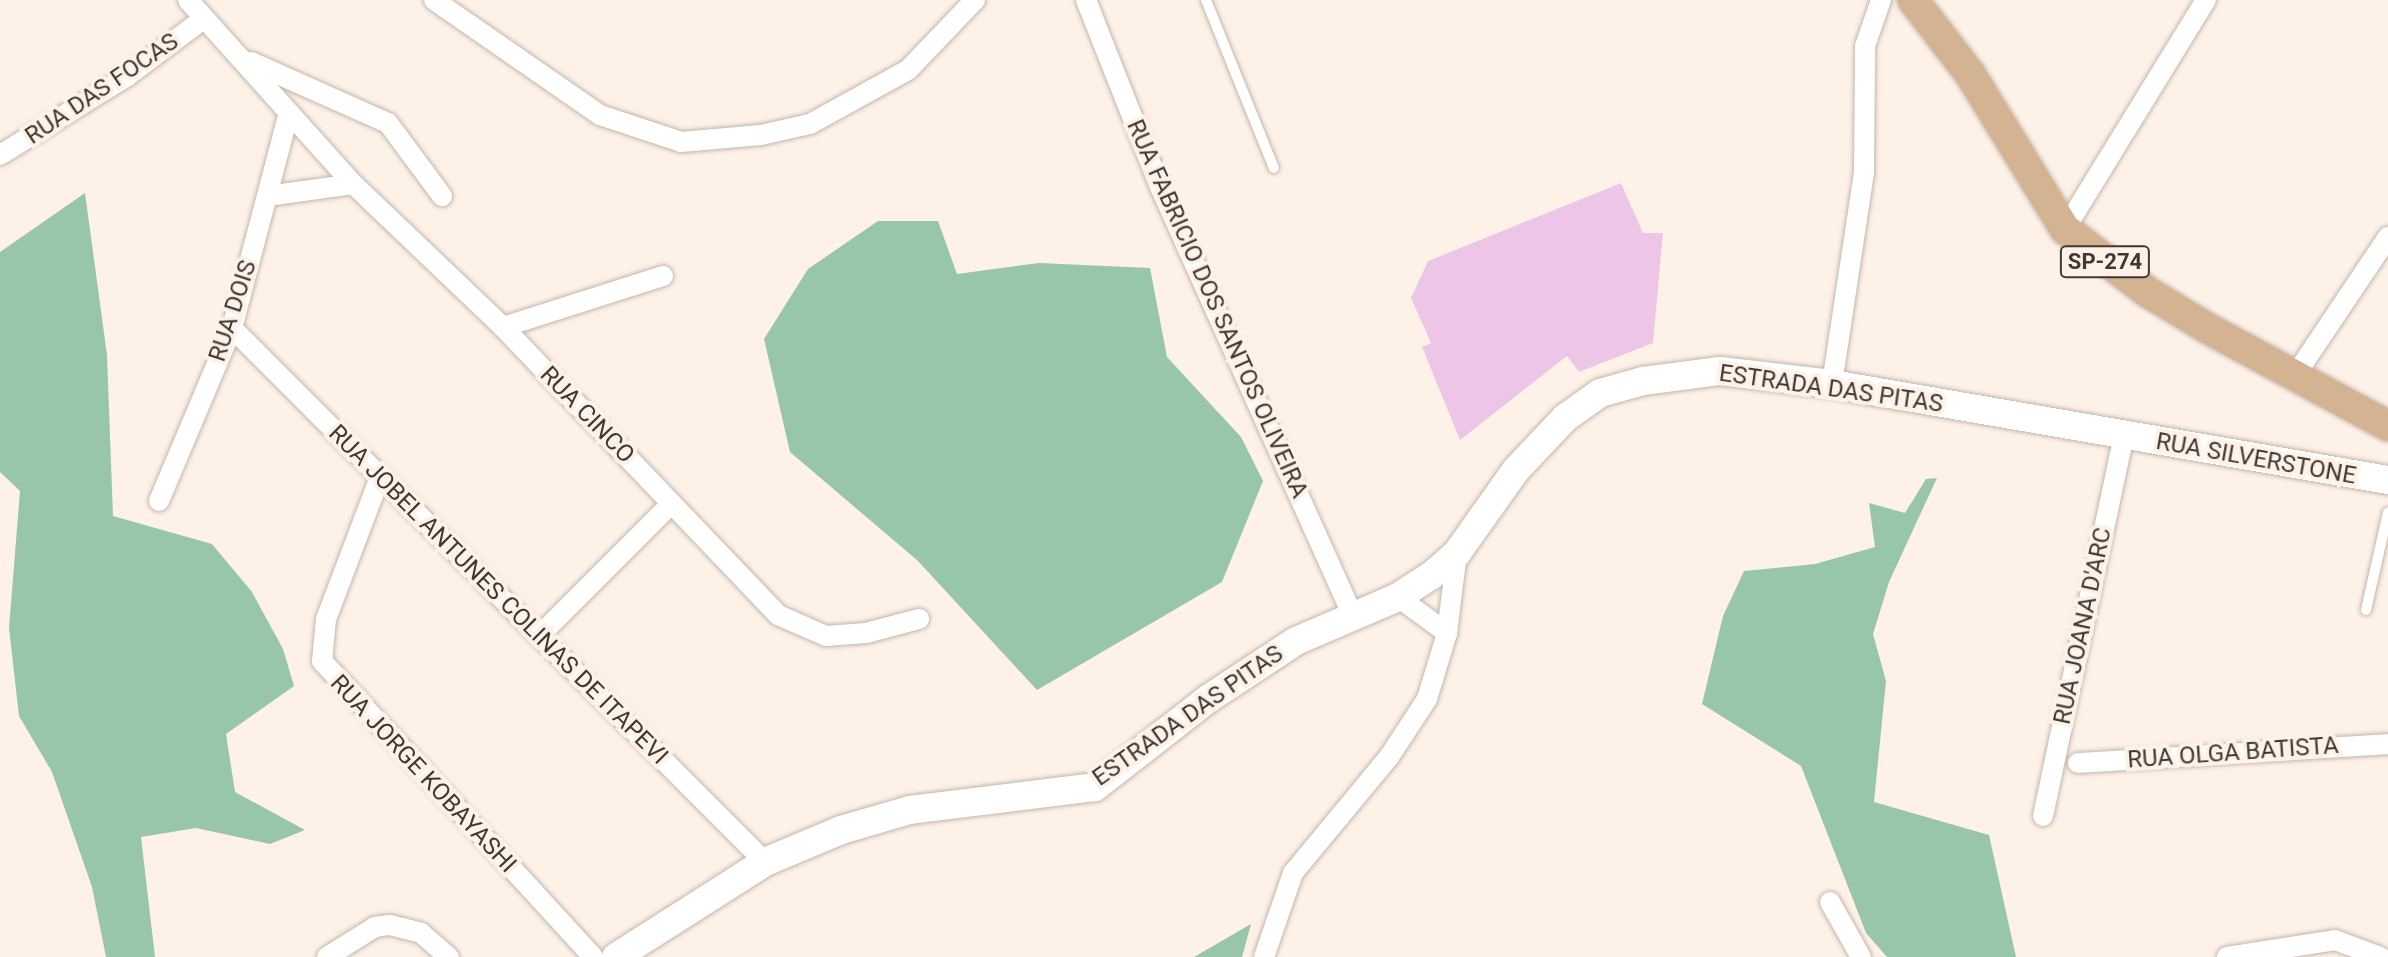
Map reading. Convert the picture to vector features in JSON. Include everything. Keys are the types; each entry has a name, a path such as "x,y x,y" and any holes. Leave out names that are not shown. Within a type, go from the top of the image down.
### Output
{"main road":[{"name":"SP-274","path":"1913,0 1970,74 2065,229 2146,291 2294,377 2388,426"}],"street":[{"path":"188,0 202,20 247,61 388,123 442,196"},
{"path":"434,0 600,115 681,142 761,135 810,124 908,70 975,0"},
{"name":"RUA FABRICIO DOS SANTOS OLIVEIRA","path":"1086,0 1179,230 1353,617"},
{"path":"1832,384 1864,173 1865,46 1881,0"},
{"path":"2065,229 2206,0"},
{"name":"RUA DAS FOCAS","path":"0,155 126,77 202,20"},
{"name":"RUA CINCO","path":"247,61 353,184 503,327 778,615 799,628 826,636 866,633 919,619"},
{"name":"RUA DOIS","path":"159,501 232,328 289,113"},
{"path":"267,196 353,184"},
{"path":"2294,377 2388,237"},
{"path":"503,327 663,276"},
{"name":"RUA JOBEL ANTUNES COLINAS DE ITAPEVI","path":"232,328 765,862"},
{"name":"ESTRADA DAS PITAS","path":"616,957 765,862 841,830 910,810 1095,787 1208,699 1296,641 1398,597 1457,553 1516,470 1565,418 1600,393 1681,373 1720,371 1832,384 2124,436"},
{"name":"RUA SILVERSTONE","path":"2124,436 2388,480"},
{"name":"RUA JOANA D'ARC","path":"2043,816 2124,436"},
{"name":"RUA JORGE KOBAYASHI","path":"380,477 326,619 322,661 593,957"},
{"path":"539,636 671,504"},
{"path":"1264,957 1293,873 1412,726 1447,633 1457,553"},
{"path":"1398,597 1447,633"},
{"name":"RUA OLGA BATISTA","path":"2078,763 2388,744"},
{"path":"1830,902 1861,957"},
{"path":"327,957 375,927 390,925 421,933 449,957"},
{"path":"2227,957 2335,940 2380,957"}],"lane":[{"path":"1206,0 1274,168"},
{"path":"2366,610 2388,512"}],"green space":[{"path":"85,193 107,355 113,516 212,544 252,592 283,649 294,686 226,734 235,792 305,830 270,844 196,828 141,837 155,957 106,957 92,887 52,772 19,716 9,628 20,491 0,472 0,252"},
{"path":"878,221 938,221 957,274 1039,263 1150,268 1167,357 1241,437 1263,481 1222,582 1037,690 918,561 790,452 764,339 808,269"},
{"path":"1937,478 1889,582 1873,634 1886,681 1874,802 1989,835 2016,957 1887,957 1866,933 1801,766 1702,704 1723,616 1744,571 1815,564 1875,547 1869,503 1905,513 1926,479"},
{"path":"1251,924 1242,957 1194,957"}],"building":[{"path":"1621,183 1643,233 1663,233 1653,343 1579,372 1567,356 1460,440 1422,347 1431,343 1411,298 1428,261"}]}
